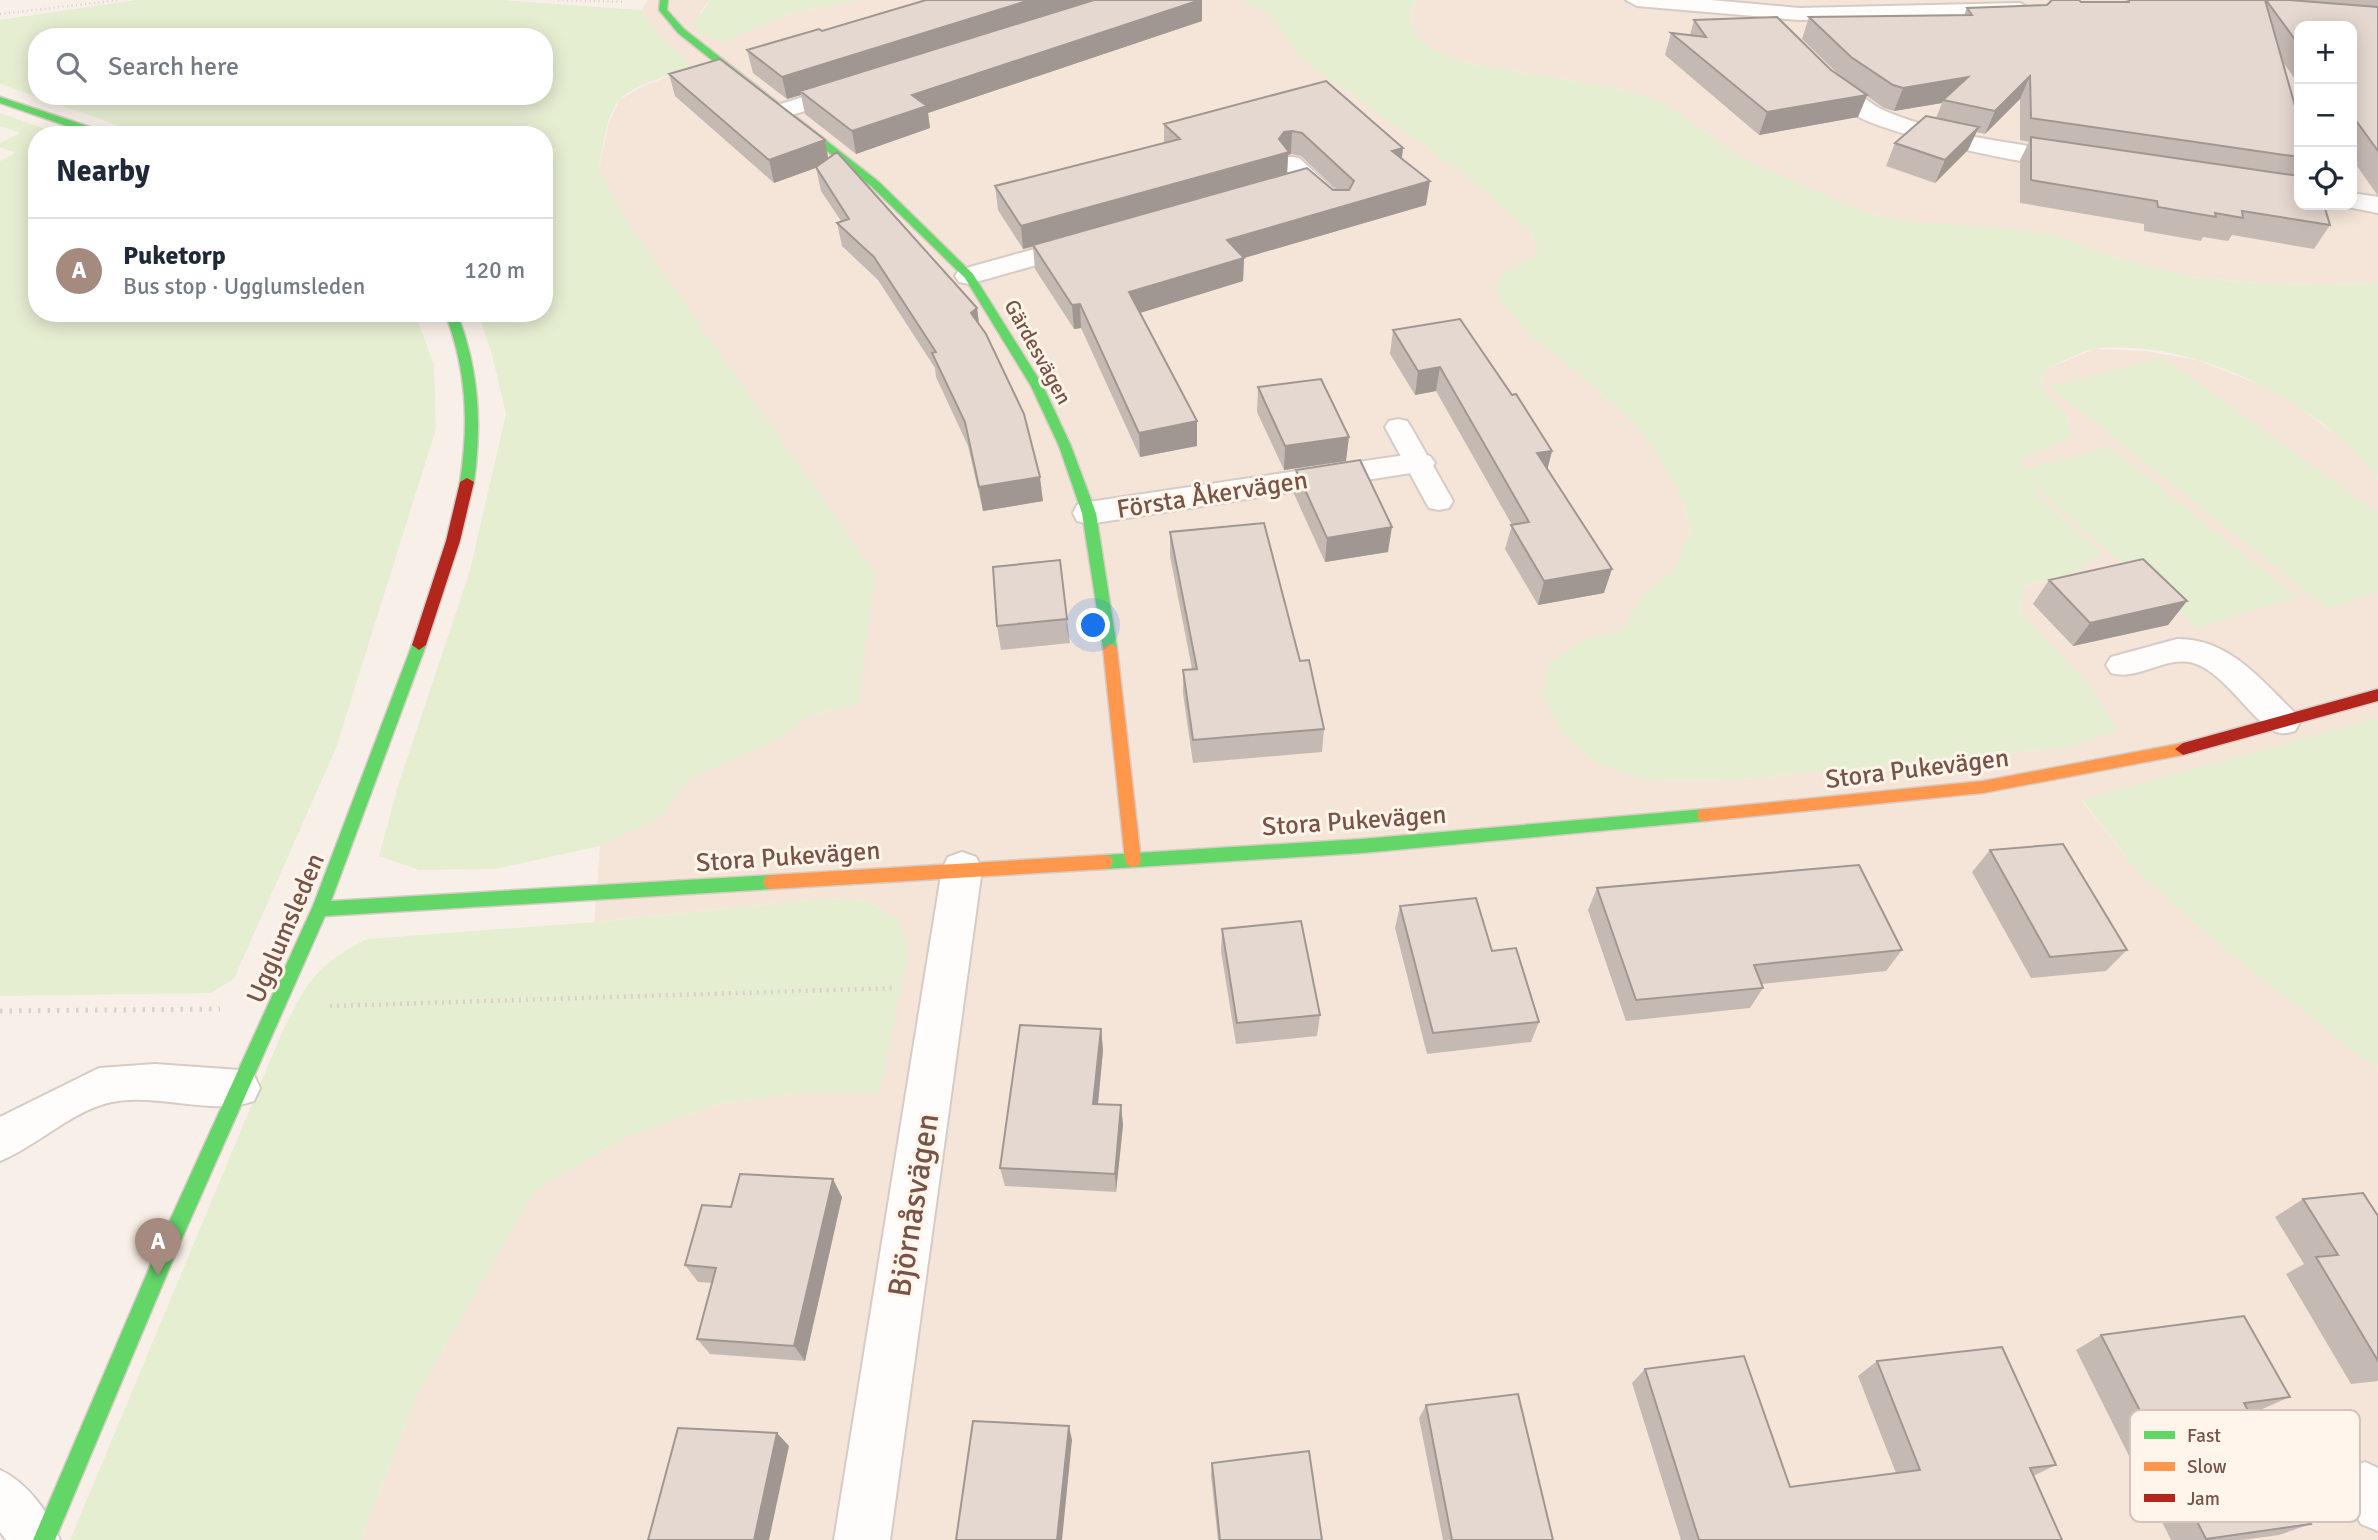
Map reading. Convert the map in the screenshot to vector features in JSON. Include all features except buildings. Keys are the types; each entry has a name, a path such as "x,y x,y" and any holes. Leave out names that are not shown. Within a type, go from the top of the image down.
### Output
{"street":[{"path":"1637,0 1760,13 2035,9"},
{"name":"Gärdesvägen","path":"663,1 669,20 681,31 785,110 875,184 969,276 1037,386 1065,446 1089,513 1109,639 1133,860"},
{"path":"1760,13 1787,40"},
{"path":"1805,59 1853,104 1875,115 1909,127 2006,148 2099,163"},
{"path":"785,110 878,81"},
{"path":"0,100 77,126"},
{"path":"2357,202 2378,205"},
{"path":"969,276 1113,235"},
{"name":"Ugglumsleden","path":"44,1540 240,1088 322,909 386,742 459,521 474,429 475,376 454,322"},
{"name":"Första Åkervägen","path":"1089,513 1419,463"},
{"name":"Stora Pukevägen","path":"322,909 1362,846 1970,788 2178,750 2378,695"},
{"name":"Björnåsvägen","path":"862,1540 947,986 962,869"}],"lane":[{"path":"1294,177 1339,206"},
{"path":"1398,426 1439,501"},
{"path":"2122,665 2174,651 2206,655 2221,664 2284,722"},
{"path":"0,1142 6,1135 30,1121 99,1086 155,1082 240,1088"},
{"path":"0,1494 36,1540"}],"path":[{"path":"0,14 120,0"},
{"path":"558,0 663,1"},
{"path":"0,1012 278,1008 947,986"}],"shaded area":[{"path":"648,0 710,0 700,12 723,42 789,14 860,0 1241,0 1263,10 1281,28 1300,58 1463,173 1532,233 1538,252 1498,280 1529,335 1578,372 1631,421 1655,450 1682,497 1690,531 1676,569 1644,594 1622,631 1582,640 1543,694 1563,735 1595,762 1641,779 1733,780 2069,747 2118,731 2089,684 2019,612 2023,586 2069,576 2102,553 2035,493 2019,460 2071,437 2067,416 2039,385 2046,369 2094,349 2144,351 2197,360 2279,392 2357,451 2378,479 2378,718 2082,801 2139,873 2225,950 2378,1070 2378,1540 361,1540 417,1395 535,1190 624,1138 719,1104 804,1093 879,1093 900,921 868,901 828,898 594,922 600,846 662,816 686,781 779,738 811,715 858,704 599,168 609,123 619,100 643,86 693,67 661,37 641,10"},
{"path":"1416,0 2378,0 2378,283 2279,285 2191,277 2117,258 2056,235 1924,223 1869,214 1744,159 1662,102 1619,89 1457,61 1431,48 1415,34 1410,16"}],"green space":[{"path":"136,0 502,0 641,10 661,37 694,67 643,85 619,100 608,123 599,168 621,213 875,573 858,704 811,715 780,738 686,781 662,816 600,846 495,869 419,870 379,856 399,782 469,574 506,414 481,322 553,322 553,126 120,126 60,105 553,105 553,28 28,28 28,94 0,84 0,20"},
{"path":"710,0 860,0 789,14 723,42 699,35 694,24"},
{"path":"1241,0 1416,0 1410,16 1415,34 1431,48 1457,61 1619,89 1662,102 1744,159 1869,214 1924,223 1992,227 2056,235 2117,258 2191,277 2279,285 2378,283 2378,479 2353,451 2324,425 2289,401 2252,381 2213,365 2173,354 2133,348 2083,352 2046,369 2039,385 2067,416 2071,437 2020,460 2024,470 2110,447 2297,597 2197,628 2033,486 2035,493 2102,553 2069,576 2023,586 2019,612 2089,684 2118,731 2069,747 1733,780 1641,779 1595,762 1563,735 1543,695 1548,664 1582,640 1621,631 1644,594 1675,569 1690,531 1682,497 1655,450 1631,421 1578,372 1529,335 1498,298 1497,280 1538,252 1532,233 1463,173 1300,58 1281,28 1263,10"},
{"path":"0,113 37,126 28,126 28,322 418,322 434,365 436,429 336,748 234,979 211,993 0,996 0,161 15,153 0,147 0,143 20,133 0,126"},
{"path":"2163,357 2378,513 2378,592 2328,609 2050,387"},
{"path":"2378,718 2378,1070 2225,950 2139,873 2082,800"},
{"path":"828,898 868,901 900,921 908,955 879,1093 804,1093 719,1104 624,1138 535,1190 417,1395 361,1540 70,1540 282,1032 299,999 323,967 367,939 595,922"}],"traffic: fast":[{"path":"664,0 663,10 681,31 875,184 969,276 1037,386 1065,446 1089,513 1110,648"},
{"path":"0,100 77,126"},
{"path":"454,322 470,376 472,396 472,438 467,482"},
{"path":"44,1540 173,1236 321,906 419,645"},
{"path":"1105,862 1362,846 1705,815"},
{"path":"322,909 771,882"}],"traffic: slow":[{"path":"1110,648 1133,860"},
{"path":"1705,815 1983,787 2183,749"},
{"path":"771,882 1105,862"}],"traffic: jam":[{"path":"419,645 453,541 467,482"},
{"path":"2183,749 2378,695"}],"place":[{"name":"Puketorp","path":"158,1276"}]}
